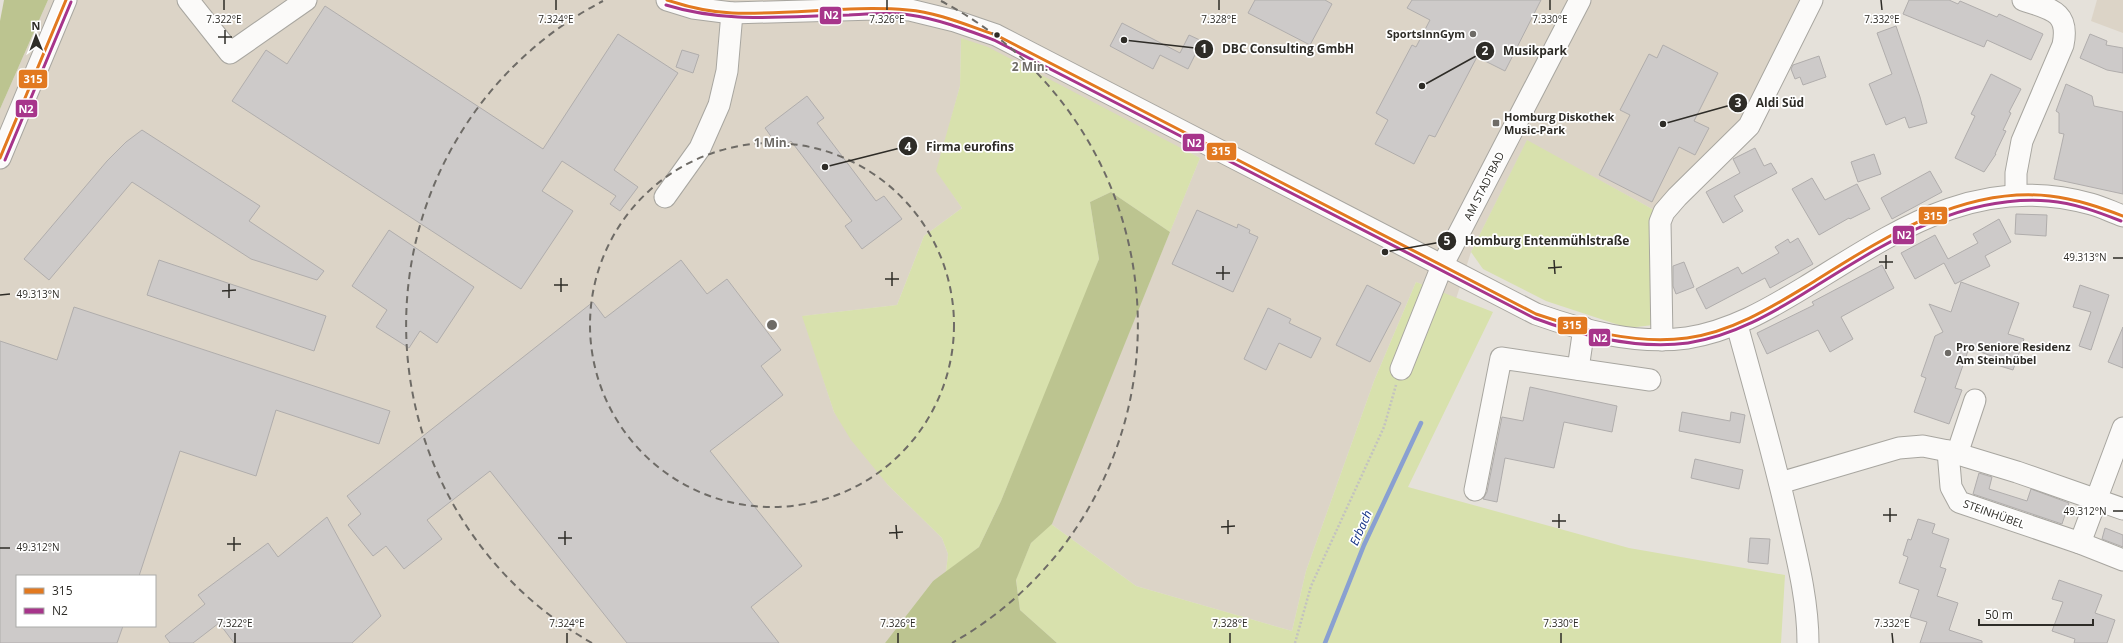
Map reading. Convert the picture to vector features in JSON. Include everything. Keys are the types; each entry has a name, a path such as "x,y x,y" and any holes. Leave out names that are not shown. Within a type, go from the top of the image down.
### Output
{"street":[{"path":"0,158 66,0"},
{"path":"188,0 230,53 306,0"},
{"path":"667,0 693,8 732,13 875,9 910,10 955,21 996,35 1536,314 1584,328 1633,339 1662,340 1688,338 1737,325 1766,311 1878,242 1923,218 1964,203 1985,198 2016,195 2050,196 2091,204 2123,216"},
{"name":"AM STADTBAD","path":"1401,369 1442,266 1580,0"},
{"path":"1662,340 1660,222 1664,212 1677,197 1749,126 1812,0"},
{"path":"2016,195 2016,173 2022,141 2063,45 2065,34 2064,22 2055,10 2023,0"},
{"path":"665,197 700,148 719,105 727,71 732,13"},
{"path":"1737,325 1780,483 1804,593 1808,643"},
{"path":"1578,369 1584,328"},
{"path":"1475,490 1501,358 1650,380"},
{"path":"1953,452 1975,400"},
{"path":"2080,543 2123,428"},
{"path":"1780,483 1899,448 1923,446 1953,452 2097,499 2123,509"},
{"name":"STEINHÜBEL","path":"1953,452 1952,487 1959,502 2080,543 2123,560"}],"path":[{"path":"1295,643 1311,586 1384,426 1401,369"}],"shaded area":[{"path":"48,0 1801,0 1740,121 1654,210 1527,141 1471,252 1456,299 1416,282 1374,381 1306,571 1292,631 1136,586 1051,524 1200,158 961,38 960,86 937,171 962,208 924,236 897,305 803,316 834,412 888,485 942,538 948,554 946,572 933,581 885,643 0,643 0,109"},
{"path":"2097,0 2123,0 2123,33 2091,21"}],"green space":[{"path":"4,0 48,0 0,109 0,21"},
{"path":"961,38 988,47 1200,158 1170,232 1111,192 1090,202 1099,259 1087,292 1001,501 979,547 946,572 948,554 942,538 888,485 851,440 834,412 802,316 897,305 924,236 962,208 936,171 960,86"},
{"path":"1527,140 1654,210 1653,325 1628,328 1546,301 1483,269 1471,252"},
{"path":"1111,192 1170,232 1052,524 1031,543 1016,580 1020,610 1057,643 885,643 933,581 979,547 1001,501 1099,259 1090,202"},
{"path":"1416,282 1493,312 1408,487 1629,548 1785,575 1781,643 1057,643 1020,610 1016,579 1031,543 1051,524 1136,586 1292,631 1306,571 1374,381"}],"building":[{"path":"1255,0 1325,0 1332,4 1310,45 1248,13"},
{"path":"1412,0 1541,0 1505,71 1477,57 1435,137 1429,135 1414,164 1375,144 1388,120 1376,113 1412,45 1416,47 1430,20 1407,8"},
{"path":"1909,0 1949,0 1958,4 1960,1 1997,17 1999,14 2043,34 2031,60 1987,40 1984,47 1903,14"},
{"path":"325,6 543,149 618,34 678,73 614,170 638,187 620,211 610,204 616,196 562,161 542,191 573,211 521,289 232,101 266,50 287,64"},
{"path":"1122,23 1180,53 1189,35 1202,41 1188,69 1160,55 1153,69 1110,46"},
{"path":"1896,26 1920,97 1927,123 1909,128 1905,117 1886,125 1869,84 1892,74 1877,33"},
{"path":"2090,34 2107,41 2106,45 2123,48 2123,73 2107,70 2080,58"},
{"path":"1663,45 1718,73 1694,121 1709,128 1695,155 1679,147 1652,202 1599,175 1630,115 1620,110 1649,54 1657,58"},
{"path":"682,50 699,55 693,73 676,67"},
{"path":"1819,56 1826,77 1803,85 1800,77 1795,79 1791,69 1793,65"},
{"path":"1991,74 2021,89 2009,112 2011,113 2003,130 2006,131 1996,154 1984,172 1955,158 1975,116 1971,114"},
{"path":"2066,84 2092,96 2094,106 2123,112 2123,194 2054,179 2064,134 2059,133 2059,113 2056,111"},
{"path":"807,96 824,118 817,123 876,201 884,196 902,219 862,249 845,226 852,221 791,141 780,149 765,128"},
{"path":"142,130 260,206 249,221 324,271 317,280 251,259 132,182 49,280 24,259 107,161 126,142"},
{"path":"1755,148 1764,166 1771,163 1777,173 1734,196 1743,211 1723,223 1706,192 1740,173 1733,159"},
{"path":"1874,154 1881,174 1858,182 1851,162"},
{"path":"1930,171 1942,192 1892,219 1881,198"},
{"path":"1812,178 1825,200 1857,184 1870,209 1850,219 1849,218 1819,235 1792,189"},
{"path":"1197,210 1237,228 1238,224 1250,230 1249,233 1258,237 1233,292 1172,264"},
{"path":"2016,214 2047,215 2046,236 2015,234"},
{"path":"1999,219 2011,242 1985,256 1990,266 1955,284 1944,263 1915,279 1901,253 1935,235 1948,259 1978,243 1973,234"},
{"path":"389,230 474,287 437,343 420,331 409,348 376,327 387,310 352,286"},
{"path":"1798,238 1813,264 1770,288 1765,278 1706,309 1696,289 1738,267 1742,274 1779,253 1775,247 1788,239 1790,243"},
{"path":"159,260 326,316 314,351 147,295"},
{"path":"681,260 707,294 727,279 781,350 761,366 783,395 710,451 802,566 751,607 779,643 627,643 490,471 427,520 442,539 404,569 386,546 373,556 348,525 361,514 347,496 593,302 605,318"},
{"path":"1684,262 1694,287 1676,294 1673,286 1673,266"},
{"path":"1882,265 1894,288 1841,317 1853,339 1830,352 1818,330 1767,354 1757,333 1814,305 1812,302"},
{"name":"Pro Seniore Residenz Am Steinhübel","path":"1961,282 2019,303 2008,334 2024,339 2013,370 1997,365 2000,359 1969,348 1955,388 1962,390 1949,424 1914,412 1926,378 1921,376 1935,336 1943,332 1929,304 1951,312"},
{"path":"1367,285 1401,303 1370,362 1336,345"},
{"path":"2080,285 2109,295 2091,350 2079,346 2091,312 2073,307"},
{"path":"74,307 390,411 379,444 276,410 256,476 180,451 139,575 16,575 16,627 123,627 117,643 0,643 0,341 57,360"},
{"path":"1268,308 1291,319 1289,323 1321,338 1311,358 1279,343 1266,370 1244,359"},
{"path":"2123,327 2123,368 2108,362"},
{"path":"1530,387 1617,406 1612,432 1564,422 1554,468 1505,458 1497,502 1483,499 1487,492 1502,417 1523,421"},
{"path":"1682,412 1730,421 1731,412 1745,415 1740,443 1679,431"},
{"path":"1695,459 1743,470 1739,489 1691,478"},
{"path":"1979,473 1992,477 1989,489 2027,501 2031,489 2069,503 2062,524 1973,494"},
{"path":"327,517 381,616 352,643 234,643 219,623 193,643 170,643 165,636 205,604 198,595 268,543 278,557"},
{"path":"1918,519 1935,524 1932,533 1949,539 1940,567 1946,569 1937,596 1958,603 1949,630 1982,641 1982,643 1920,643 1927,622 1910,617 1919,590 1899,583 1908,557 1903,555 1908,539 1911,540"},
{"path":"2105,528 2123,535 2123,547 2102,539"},
{"path":"1750,538 1770,539 1768,564 1748,562"},
{"path":"2059,580 2102,595 2095,613 2115,620 2107,643 2074,643 2075,639 2052,631 2063,602 2052,599"}],"waterway":[{"name":"Erbach","path":"1325,643 1364,545 1421,423"}],"transit line":[{"name":"315","path":"0,158 66,0"},
{"name":"315","path":"667,0 699,9 732,13 776,13 842,9 919,11 941,16 996,35 1536,314 1610,335 1629,338 1668,340 1687,338 1704,335 1736,324 1766,310 1894,234 1924,219 1985,199 2017,195 2050,196 2069,199 2123,216"},
{"name":"N2","path":"5,160 71,2"},
{"name":"N2","path":"666,5 711,15 757,18 902,14 931,19 963,29 994,40 1534,318 1590,336 1629,343 1649,345 1688,343 1705,340 1737,329 1782,307 1866,255 1895,240 1953,214 1984,205 2016,201 2058,202 2095,211 2121,221"}],"place":[{"name":"SportsInnGym","path":"1473,34"},
{"name":"DBC Consulting GmbH","path":"1124,40"},
{"name":"Musikpark","path":"1422,86"},
{"name":"Homburg Diskothek Music-Park","path":"1496,123"},
{"name":"Aldi Süd","path":"1663,124"},
{"name":"Firma eurofins","path":"825,167"},
{"name":"Homburg Entenmühlstraße","path":"1385,252"},
{"name":"Pro Seniore Residenz Am Steinhübel","path":"1948,353"}]}
